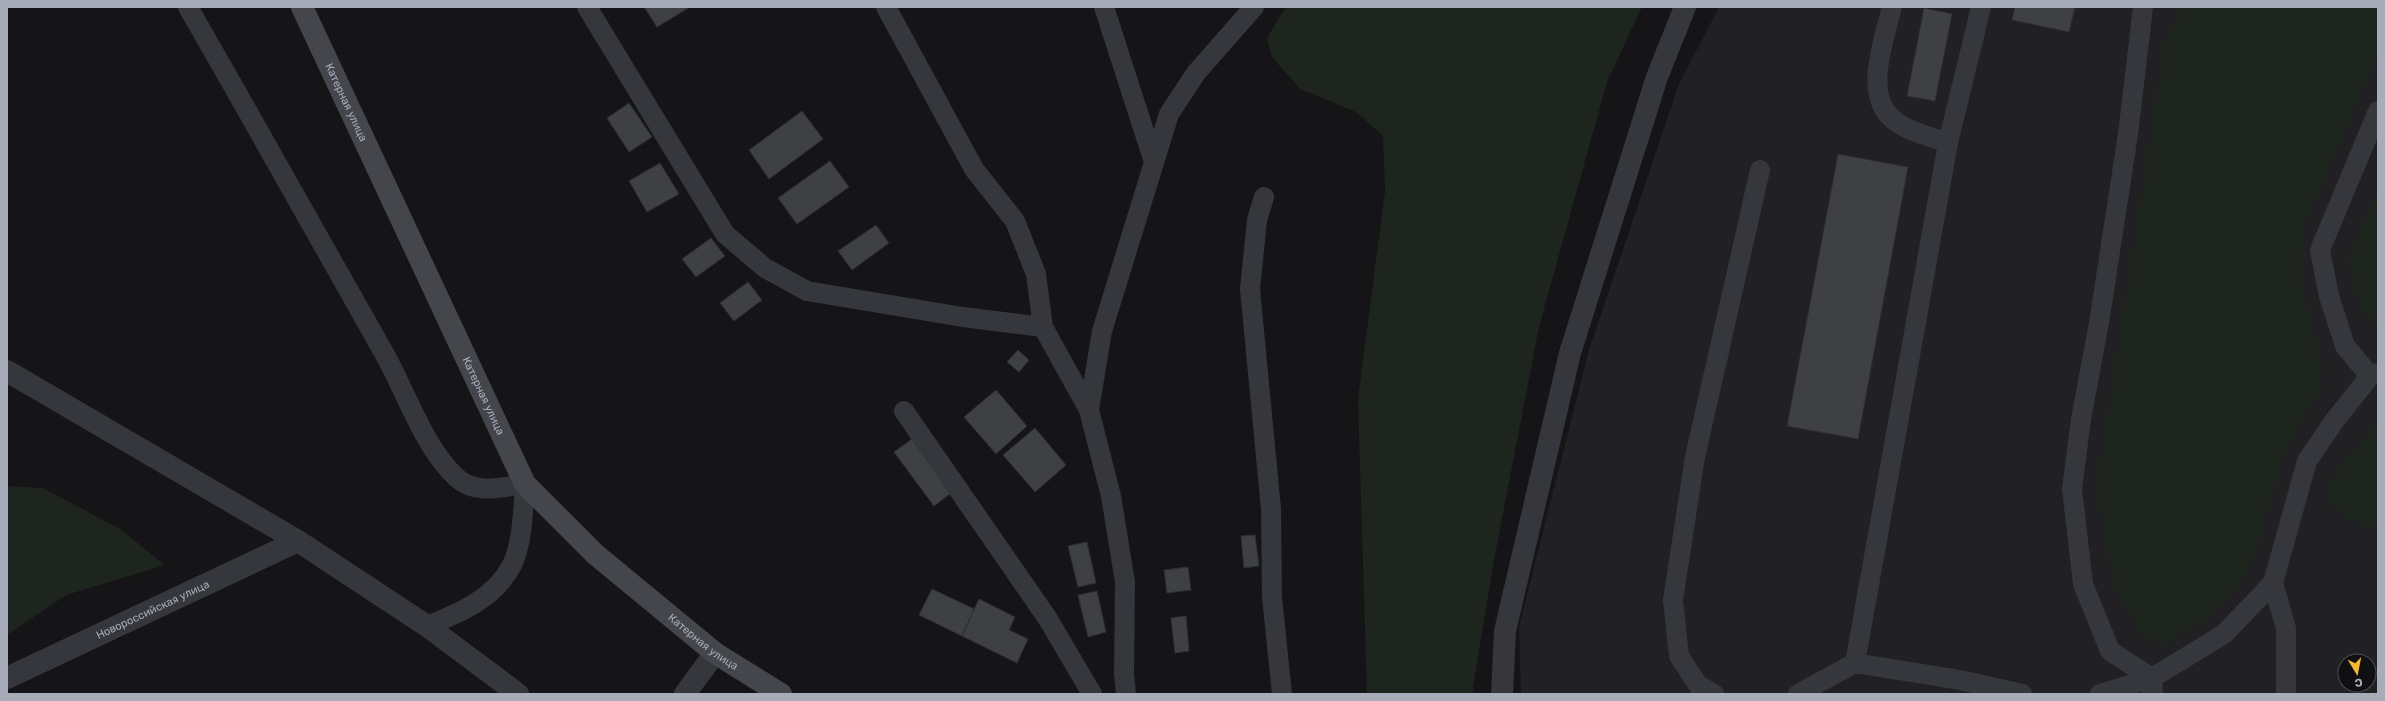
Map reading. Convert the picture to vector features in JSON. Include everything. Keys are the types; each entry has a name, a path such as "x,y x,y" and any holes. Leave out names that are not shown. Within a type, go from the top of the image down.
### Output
{"main road":[{"name":"Катерная улица","path":"302,7 525,484 594,554 714,653 781,694"}],"street":[{"path":"1502,694 1505,631 1570,353 1657,77 1685,7"},
{"path":"7,371 298,541 427,626 518,694"},
{"name":"Новороссийская улица","path":"7,678 298,541"},
{"path":"685,694 714,653"}],"lane":[{"path":"188,7 394,371 431,444 458,478 472,487 490,489 525,484 522,528 512,564 488,595 454,615 427,626"},
{"path":"587,7 725,234 765,268 807,291 963,317 1043,327"},
{"path":"886,7 974,169 1015,221 1036,274 1043,327 1090,410 1111,496 1125,582 1124,674 1126,694"},
{"path":"1104,7 1153,160"},
{"path":"1090,410 1102,331 1153,160 1169,114 1192,79 1254,7"},
{"path":"1892,7 1878,64 1878,97 1883,112 1896,122 1948,143"},
{"path":"1855,663 1948,143 1981,7"},
{"path":"2143,7 2128,134 2099,323 2081,419 2072,489 2083,584 2110,651 2152,686"},
{"path":"2100,694 2152,686 2224,634 2273,583 2307,461 2335,420 2374,374 2345,346 2329,296 2320,250 2378,111"},
{"path":"1714,694 1698,685 1679,656 1673,600 1695,457 1760,170"},
{"path":"1264,197 1257,220 1250,289 1271,509 1272,597 1282,694"},
{"path":"904,411 1048,619 1092,694"},
{"path":"2273,583 2286,628 2286,694"},
{"path":"1798,694 1855,663 1960,680 2022,694"}],"shaded area":[{"path":"1286,7 1642,7 1607,82 1539,327 1494,560 1472,694 1367,694 1358,399 1385,191 1383,136 1356,112 1300,89 1272,57 1267,38"},
{"path":"1719,7 2378,7 2378,694 1521,694 1519,627 1588,353 1679,84"},
{"path":"2182,7 2378,7 2378,54 2304,228 2302,283 2319,355 2321,388 2286,450 2253,562 2240,586 2206,619 2164,645 2142,638 2113,583 2096,488 2164,43"},
{"path":"2378,189 2378,328 2363,314 2347,261"},
{"path":"2378,420 2378,528 2367,529 2331,508 2329,480"},
{"path":"7,486 43,488 120,529 165,565 66,595 7,635"}],"building":[{"path":"644,7 690,7 657,27"},
{"path":"2015,7 2075,7 2069,32 2012,20"},
{"path":"1924,8 1952,14 1935,101 1907,96"},
{"path":"629,103 652,137 629,152 607,118"},
{"path":"802,111 823,139 769,179 749,150"},
{"path":"1838,154 1908,167 1858,439 1787,426"},
{"path":"830,161 849,187 797,224 778,198"},
{"path":"660,163 679,194 647,212 629,181"},
{"path":"876,225 889,243 852,270 838,251"},
{"path":"711,238 725,256 696,277 682,259"},
{"path":"748,282 762,300 734,321 720,303"},
{"path":"1018,350 1029,360 1019,372 1007,362"},
{"path":"996,390 1027,426 996,454 964,417"},
{"path":"1035,428 1066,465 1035,492 1003,455"},
{"path":"912,439 951,493 934,506 894,452"},
{"path":"1255,535 1259,566 1244,568 1241,536"},
{"path":"1087,542 1096,583 1078,587 1068,546"},
{"path":"1188,567 1191,590 1167,593 1164,570"},
{"path":"932,589 974,609 962,636 919,615"},
{"path":"1097,591 1106,632 1088,637 1078,595"},
{"path":"979,599 1015,617 1009,630 1028,639 1017,663 962,636"},
{"path":"1186,616 1189,651 1175,653 1171,618"}]}
